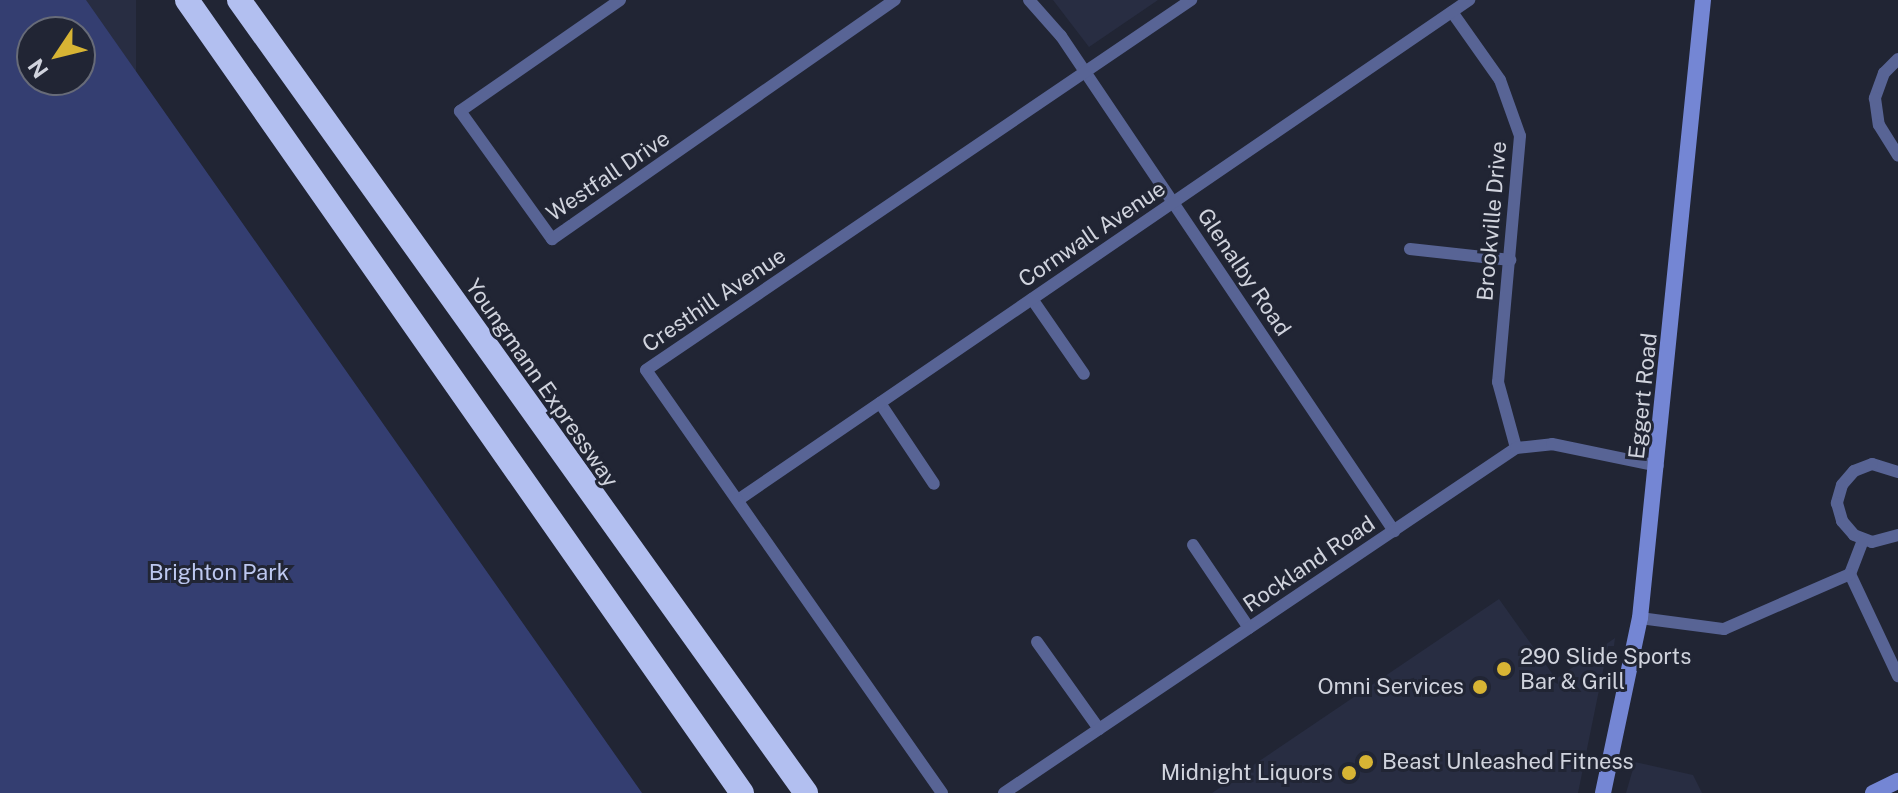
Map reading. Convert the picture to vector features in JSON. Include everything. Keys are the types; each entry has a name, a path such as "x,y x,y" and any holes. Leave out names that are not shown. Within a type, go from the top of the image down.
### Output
{"highway":[{"path":"187,0 742,793"},
{"name":"Youngmann Expressway","path":"239,0 806,793"}],"street":[{"name":"Westfall Drive","path":"620,0 460,111 552,239 895,0"},
{"name":"Glenalby Road","path":"1029,0 1174,203 1394,531"},
{"name":"Cresthill Avenue","path":"942,793 646,370 1191,0"},
{"name":"Cornwall Avenue","path":"738,500 1469,0"},
{"name":"Eggert Road","path":"1603,793 1640,618 1658,466 1703,0"},
{"name":"Brookville Drive","path":"1452,12 1500,80 1516,117 1521,156 1498,382 1516,448"},
{"path":"1898,59 1884,73 1875,98 1879,125 1898,155"},
{"path":"1410,249 1510,260"},
{"path":"1032,299 1084,374"},
{"path":"880,403 934,484"},
{"name":"Rockland Road","path":"1004,793 1516,448 1552,444 1658,466"},
{"path":"1898,472 1872,464 1854,471 1842,485 1837,503 1842,521 1863,540 1882,541 1898,535"},
{"path":"1640,618 1724,629 1850,574 1863,540"},
{"path":"1193,545 1249,628"},
{"path":"1850,574 1898,676"},
{"path":"1037,642 1099,729"},
{"path":"1873,793 1898,781"}],"shaded area":[{"path":"86,0 136,0 136,793 86,793 86,96 96,96 96,16 86,16"},
{"path":"1053,0 1158,0 1089,47"},
{"path":"1499,599 1556,679 1615,638 1614,646 1608,646 1578,793 1212,793"},
{"path":"1635,762 1693,775 1702,793 1626,793"}],"green space":[{"name":"Brighton Park","path":"0,0 86,0 642,793 0,793"}],"place":[{"name":"290 Slide Sports Bar & Grill","path":"1504,669"},
{"name":"Omni Services","path":"1480,687"},
{"name":"Beast Unleashed Fitness","path":"1366,762"},
{"name":"Midnight Liquors","path":"1349,773"}]}
